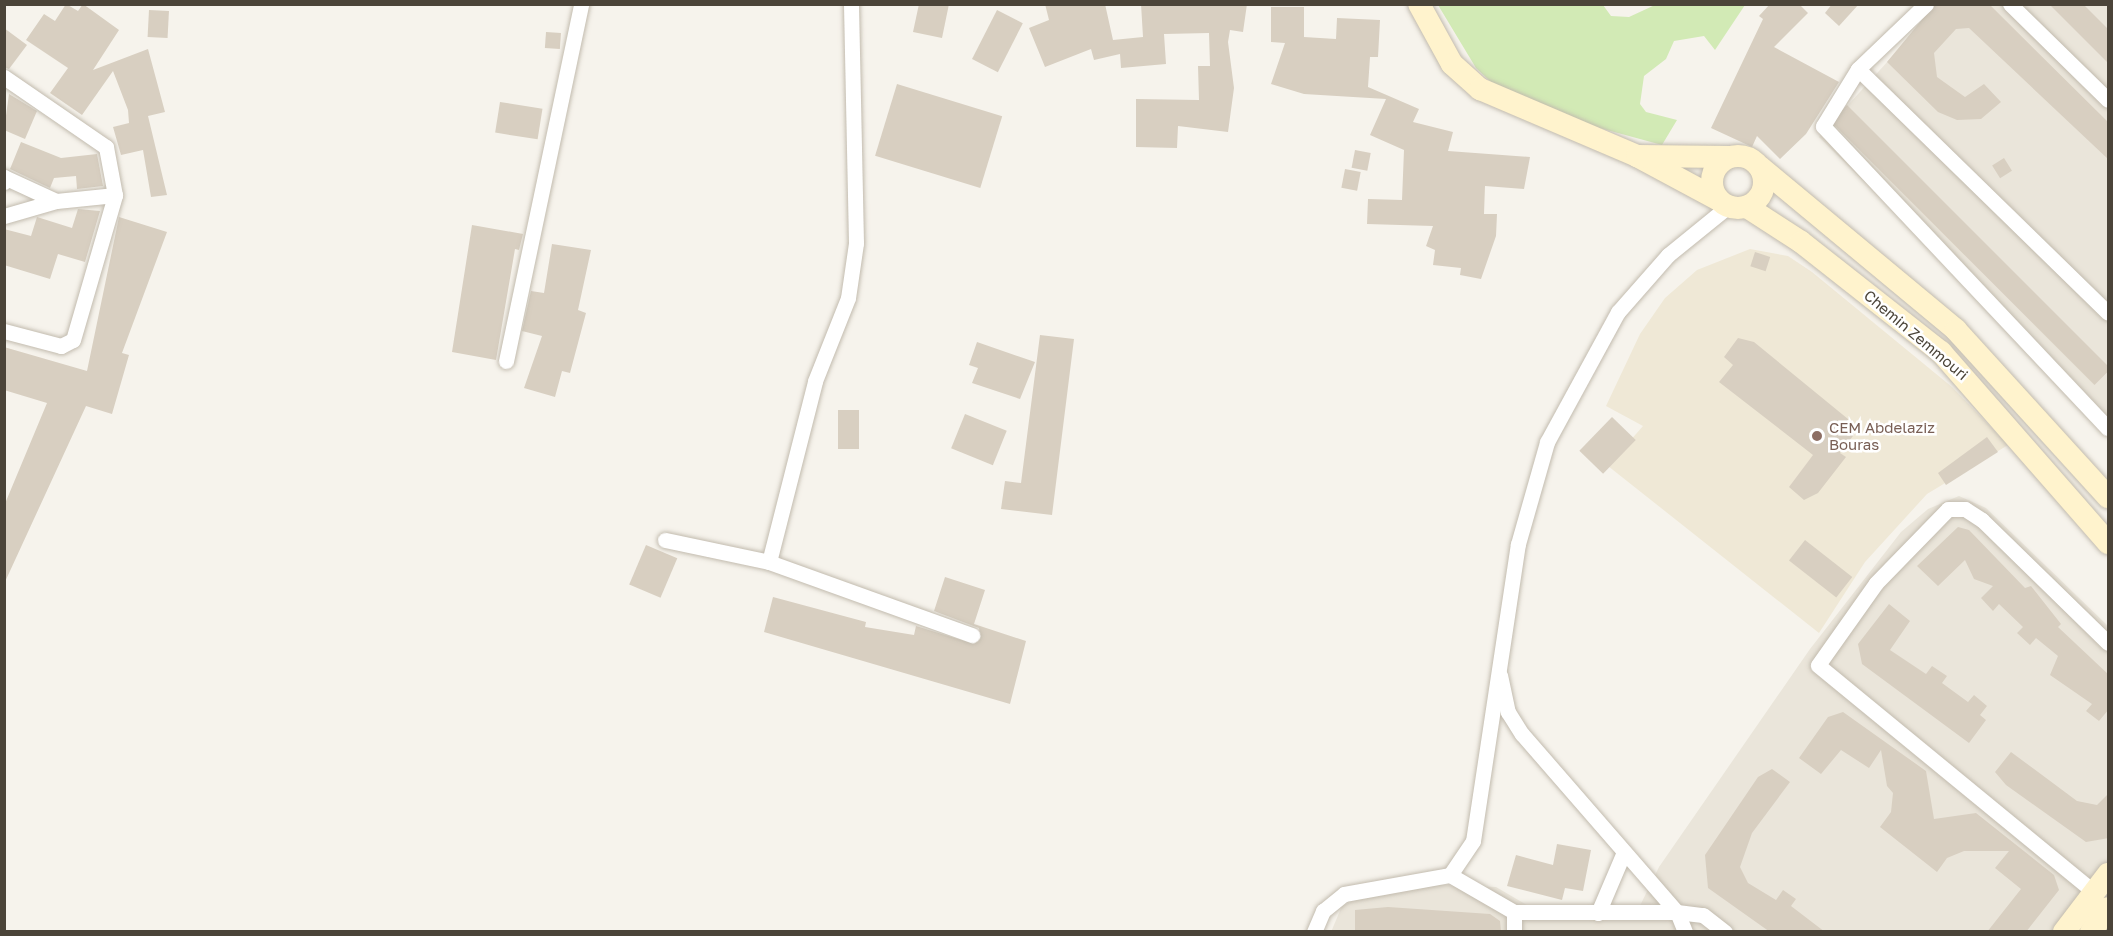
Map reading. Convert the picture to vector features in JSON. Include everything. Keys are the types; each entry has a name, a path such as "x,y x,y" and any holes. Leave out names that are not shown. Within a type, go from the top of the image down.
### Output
{"street":[{"path":"506,361 581,4"},
{"path":"769,562 815,381 848,298 856,243 850,4"},
{"name":"Chemin Zemmouri","path":"1419,4 1452,64 1480,89 1637,156 1793,236 1941,352 2109,543"},
{"path":"1926,4 1858,69 1826,115 1828,137 2109,428"},
{"path":"2010,4 2109,100"},
{"path":"1858,69 2109,313"},
{"path":"4,76 106,147 115,195 73,340 61,346 4,331"},
{"name":"Chemin Zemmouri","path":"1637,156 1729,157"},
{"path":"1450,875 1473,841 1498,658 1531,485 1547,442 1618,312 1668,255 1730,204 1764,185 1760,167 1746,156 1729,157 1711,179 1730,204"},
{"name":"Chemin Zemmouri","path":"1760,167 1956,330 2105,487"},
{"path":"4,182 4,177 56,201"},
{"path":"4,216 56,201 115,195"},
{"path":"2103,892 1818,665 1876,583 1948,509 1965,509 1982,520 2109,643"},
{"path":"665,540 769,562 972,635"},
{"path":"1498,658 1508,712 1522,734 1677,912 1685,932"},
{"path":"1598,913 1624,852"},
{"path":"1314,932 1323,911 1344,894 1450,875 1514,912 1677,912 1703,915 1725,932"},
{"path":"2064,932 2103,892"},
{"path":"2091,932 2103,892"},
{"path":"1514,912 1514,932"}],"shaded area":[{"path":"1939,5 2108,5 2108,422 1819,137"},
{"name":"CEM Abdelaziz Bouras","path":"1750,249 1788,256 1812,272 1952,387 2008,445 1927,494 1865,562 1819,633 1608,466 1643,426 1606,406 1640,334 1665,298 1697,270"},
{"path":"1959,496 1986,508 2108,626 2108,931 1331,932 1342,906 1371,892 1441,885 1496,887 1544,915 1633,920 1659,867 1810,649 1901,532 1928,509"}],"green space":[{"path":"1438,5 1603,5 1611,16 1629,17 1655,5 1745,5 1715,50 1704,36 1674,41 1666,59 1644,76 1640,104 1646,112 1677,120 1662,145 1574,121 1491,82 1476,68"}],"building":[{"path":"66,4 78,11 83,4 119,30 93,70 148,49 165,112 148,116 167,195 151,197 143,150 121,155 113,127 129,123 128,110 113,71 82,115 50,93 68,68 26,40 44,14 55,21"},
{"path":"919,4 949,4 942,38 913,32"},
{"path":"1045,4 1105,4 1113,40 1143,37 1141,4 1247,4 1243,32 1230,30 1228,42 1234,88 1228,132 1178,126 1177,148 1136,147 1136,99 1199,100 1198,66 1210,66 1209,33 1164,34 1166,64 1121,68 1120,54 1094,60 1091,49 1045,67 1029,28 1049,20"},
{"path":"1770,4 1799,4 1808,13 1774,47 1839,82 1806,134 1780,159 1757,136 1752,147 1711,128 1763,19 1759,16"},
{"path":"1832,4 1859,4 1839,26 1825,13"},
{"path":"1935,4 1989,4 2109,123 2109,160 1969,28 1956,29 1934,53 1937,77 1965,97 1984,84 2001,102 1981,119 1957,120 1938,112 1887,62"},
{"path":"2049,4 2083,4 2109,30 2109,64"},
{"path":"1271,7 1304,7 1304,37 1336,39 1337,18 1380,20 1378,57 1370,57 1368,87 1419,109 1413,122 1453,132 1448,151 1530,157 1524,189 1485,186 1484,214 1497,214 1496,236 1481,279 1460,275 1461,268 1433,265 1435,250 1426,246 1433,226 1367,224 1368,199 1402,200 1404,150 1370,135 1386,99 1304,94 1271,84 1285,43 1271,42"},
{"path":"149,10 169,11 168,38 148,37"},
{"path":"997,10 1023,23 998,72 972,59"},
{"path":"4,28 27,45 9,69 4,67"},
{"path":"546,32 561,33 560,49 545,48"},
{"path":"897,84 1002,116 980,188 875,156"},
{"path":"9,94 37,111 25,139 4,130"},
{"path":"500,102 542,109 538,139 495,133"},
{"path":"1847,105 2108,366 2108,372 2094,385 1831,121"},
{"path":"21,142 61,158 97,154 103,186 77,189 76,176 54,178 50,188 10,169"},
{"path":"1355,150 1371,153 1367,171 1352,168"},
{"path":"2004,158 2012,171 2000,178 1992,165"},
{"path":"1345,169 1361,172 1357,191 1341,188"},
{"path":"78,209 100,211 85,262 58,254 50,279 4,265 4,229 31,236 37,217 72,228"},
{"path":"119,217 167,232 122,353 129,355 112,414 86,406 4,584 4,506 47,403 4,390 4,347 87,371"},
{"path":"472,225 523,234 519,250 515,249 496,360 452,352"},
{"path":"552,244 591,250 578,310 586,313 570,373 562,371 555,397 524,388 542,336 522,331 531,291 544,293"},
{"path":"1755,252 1770,257 1766,271 1750,266"},
{"path":"1040,335 1074,339 1052,515 1001,509 1005,481 1021,483"},
{"path":"1738,338 1754,342 1848,419 1856,432 1840,453 1846,457 1818,493 1804,500 1789,487 1813,455 1719,382 1733,365 1724,357"},
{"path":"977,342 1035,362 1020,399 972,383 978,368 969,365"},
{"path":"838,410 859,410 859,449 838,449"},
{"path":"965,414 1007,431 993,465 951,448"},
{"path":"1612,417 1636,440 1603,474 1579,451"},
{"path":"1987,437 1998,452 1946,485 1938,473"},
{"path":"1958,527 1969,530 2025,588 2031,586 2061,624 2058,627 2109,675 2109,709 2099,721 2086,711 2092,704 2050,675 2058,656 2036,638 2030,645 2017,633 2023,627 1999,604 1993,611 1981,598 1993,586 1974,579 1965,560 1938,586 1917,566"},
{"path":"1805,540 1852,577 1836,597 1789,560"},
{"path":"646,545 677,558 660,598 629,585"},
{"path":"945,577 985,590 974,624 1026,641 1010,704 764,632 773,597 866,622 865,627 914,635 916,626 974,644 981,638 979,628 934,611"},
{"path":"1889,604 1910,621 1890,650 1926,674 1932,666 1947,676 1942,683 1968,702 1974,695 1987,706 1980,715 1986,720 1969,743 1862,664 1858,644"},
{"path":"1843,712 1926,771 1934,819 1976,813 2054,875 2059,890 2026,932 1987,932 2021,889 1995,868 2009,851 1964,851 1947,858 1937,872 1880,827 1891,812 1893,793 1887,786 1881,750 1869,768 1841,750 1821,774 1799,758 1828,717"},
{"path":"2011,752 2077,801 2097,805 2109,793 2109,838 2086,842 2006,785 1995,772"},
{"path":"1772,769 1790,782 1752,833 1740,867 1748,883 1776,900 1783,890 1796,899 1791,906 1825,932 1770,932 1708,888 1705,855 1758,777"},
{"path":"1557,844 1591,850 1583,891 1565,888 1562,900 1507,886 1516,855 1553,865"},
{"path":"1388,907 1490,914 1500,921 1501,932 1355,932 1355,910"}],"place":[{"name":"CEM Abdelaziz Bouras","path":"1817,436"}]}
